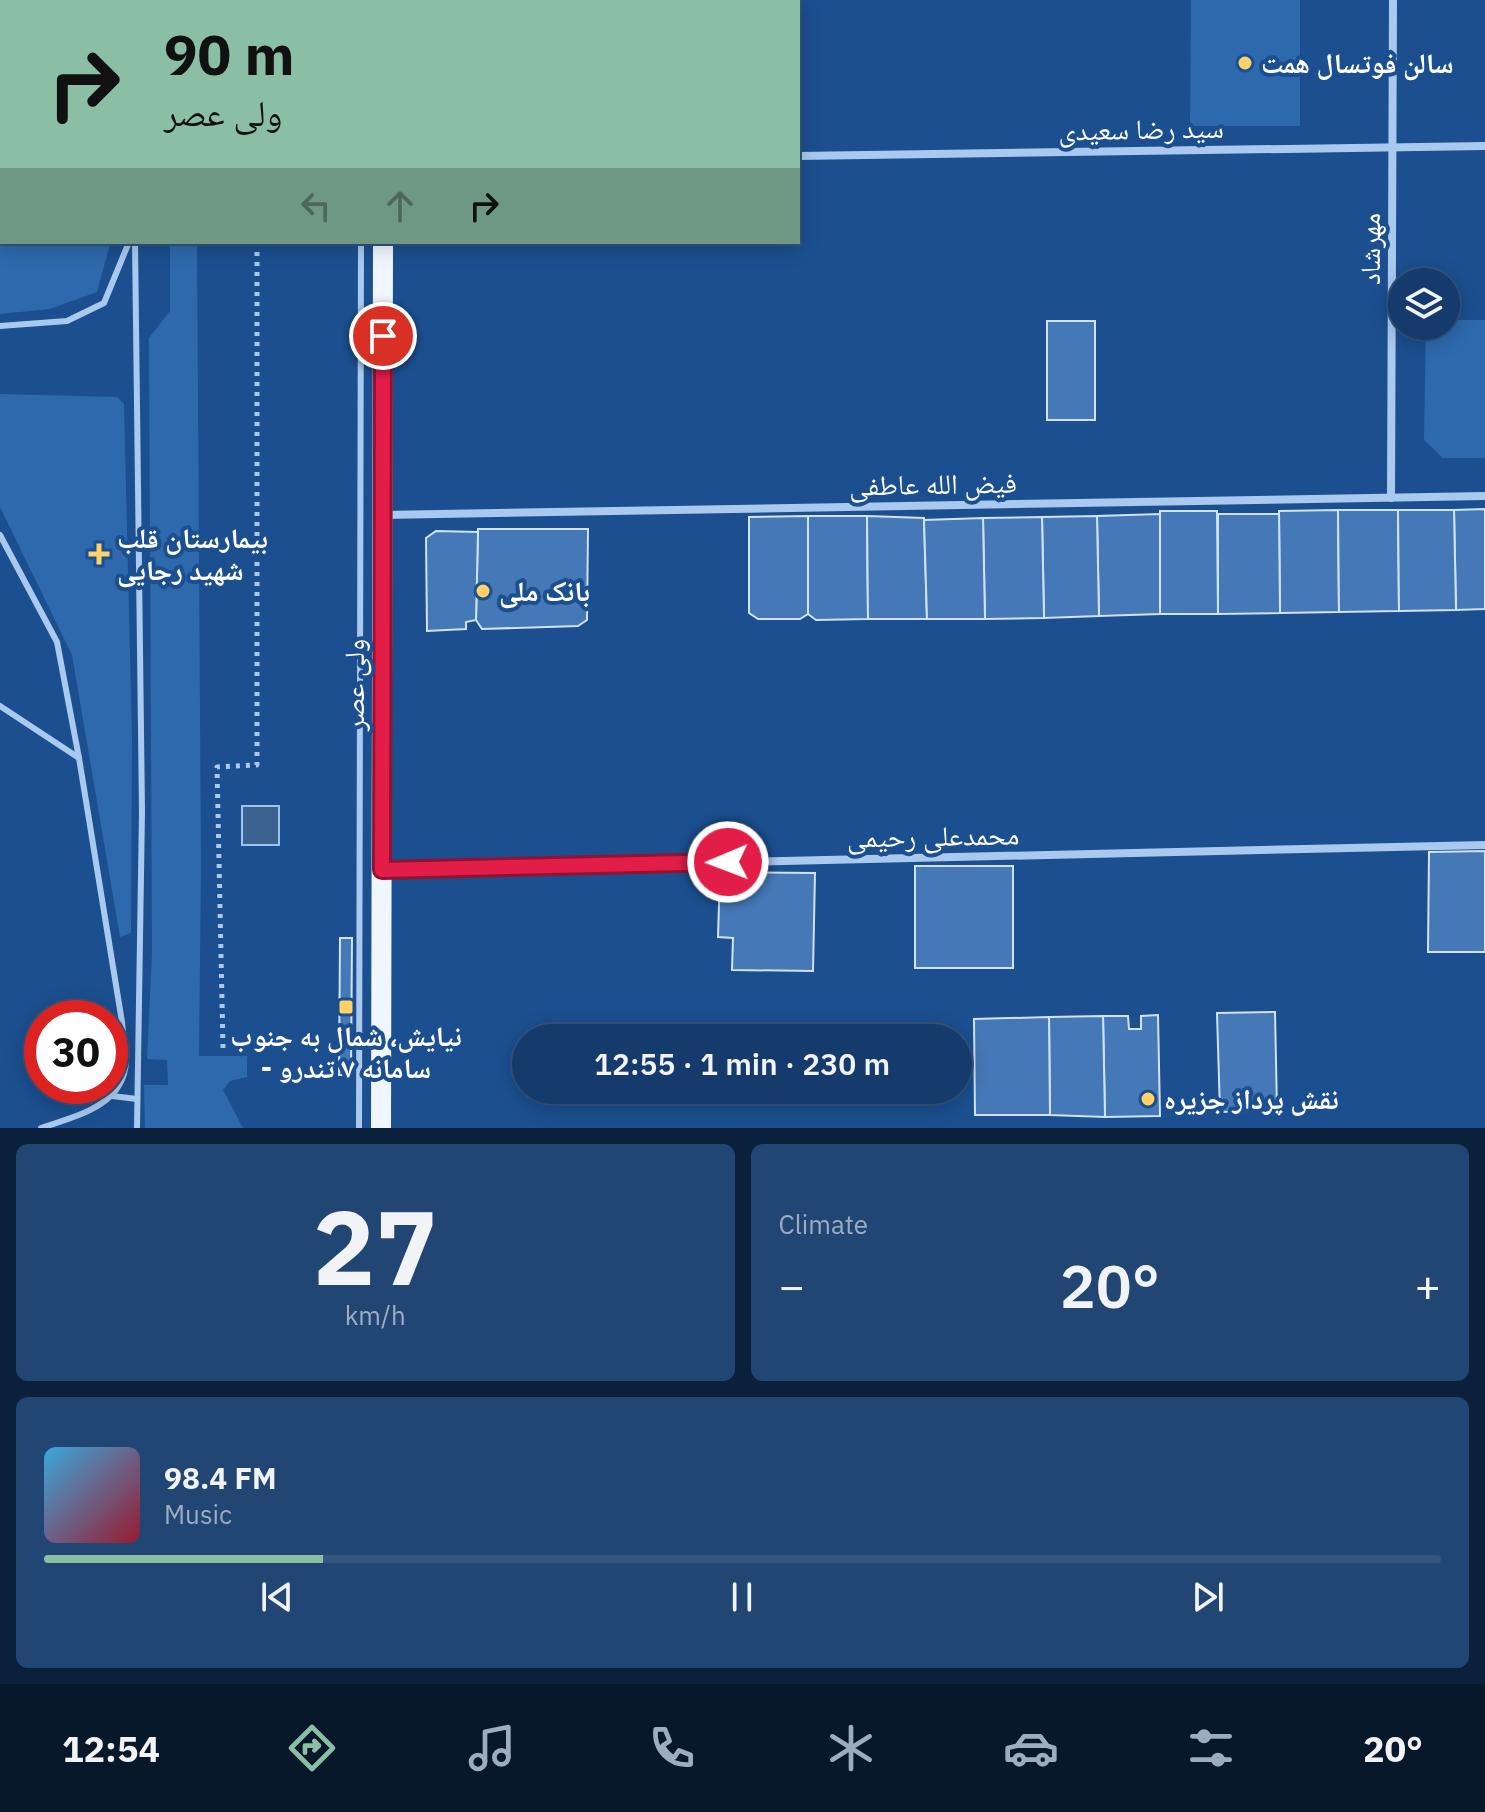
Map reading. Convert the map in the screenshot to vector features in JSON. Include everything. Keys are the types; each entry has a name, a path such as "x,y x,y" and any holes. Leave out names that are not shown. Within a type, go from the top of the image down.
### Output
{"main road":[{"name":"ولی عصر","path":"381,1128 383,244"}],"street":[{"name":"مهرشاد","path":"1391,498 1393,0"},
{"name":"سید رضا سعیدی","path":"800,156 1485,146"},
{"name":"فیض الله عاطفی","path":"382,515 1485,496"},
{"name":"محمدعلی رحیمی","path":"382,870 1485,845"}],"lane":[{"path":"0,326 67,321 104,303 131,244"},
{"path":"132,244 142,812 137,1128"},
{"path":"359,1128 361,244"},
{"path":"0,535 57,642 118,1000"},
{"path":"0,706 79,758"},
{"path":"128,1061 138,1061"},
{"path":"128,1098 137,1099"},
{"path":"41,1128 101,1104"}],"path":[{"path":"223,1048 217,767 257,765 257,244"}],"shaded area":[{"name":"سالن فوتسال همت","path":"1191,0 1300,0 1300,126 1190,126"},
{"path":"0,244 109,244 97,292 50,309 0,314"},
{"path":"170,244 197,244 201,867 199,1056 247,1056 247,1077 230,1081 223,1090 243,1128 145,1128 144,1085 168,1085 167,1060 147,1059 152,953 149,338 170,311"},
{"path":"1460,320 1485,320 1485,458 1443,458 1424,440 1426,340 1460,340"},
{"path":"0,394 117,397 124,404 132,737 131,933 120,937 72,655 0,507"},
{"path":"242,806 279,806 279,845 242,845"}],"building":[{"path":"1047,321 1095,321 1095,420 1047,420"},
{"path":"1485,509 1485,609 1456,610 1454,510"},
{"path":"1338,510 1339,612 1280,613 1279,511"},
{"path":"1338,510 1398,510 1399,611 1339,612"},
{"path":"1398,510 1454,510 1456,610 1399,611"},
{"path":"1160,511 1217,511 1218,614 1160,614"},
{"path":"1160,514 1160,614 1099,616 1097,516"},
{"path":"1218,514 1279,514 1280,613 1218,614"},
{"path":"808,516 867,516 868,619 816,620 808,614"},
{"path":"808,516 808,614 800,619 758,619 749,613 749,517"},
{"path":"867,516 924,518 927,619 868,619"},
{"path":"1097,516 1099,616 1044,618 1042,517"},
{"path":"1042,517 1044,618 985,619 983,518"},
{"path":"983,518 985,619 927,619 924,520"},
{"path":"478,529 588,529 587,620 578,626 482,629 476,620"},
{"path":"436,531 478,532 476,620 466,622 466,629 427,631 426,538"},
{"path":"1485,851 1485,952 1428,952 1429,852"},
{"path":"915,866 1013,866 1013,968 915,968"},
{"path":"720,872 815,873 813,971 732,970 733,938 718,937"},
{"name":"نیایش، شمال به جنوب - سامانه ۷ تندرو","path":"340,938 352,938 351,1075 339,1075"},
{"path":"1275,1012 1277,1110 1220,1112 1217,1013"},
{"path":"1158,1015 1160,1116 1105,1117 1103,1016 1128,1016 1129,1029 1141,1029 1141,1016"},
{"path":"1103,1016 1105,1117 1050,1115 1049,1017"},
{"path":"1049,1017 1050,1115 975,1115 974,1019"}],"place":[{"name":"سالن فوتسال همت","path":"1245,63"},
{"name":"بیمارستان قلب شهید رجایی","path":"99,554"},
{"name":"بانک ملی","path":"483,591"},
{"name":"نیایش، شمال به جنوب - سامانه ۷ تندرو","path":"346,1007"},
{"name":"نقش پرداز جزیره","path":"1148,1099"}],"route":[{"path":"383,336 382,870 728,862"}]}
